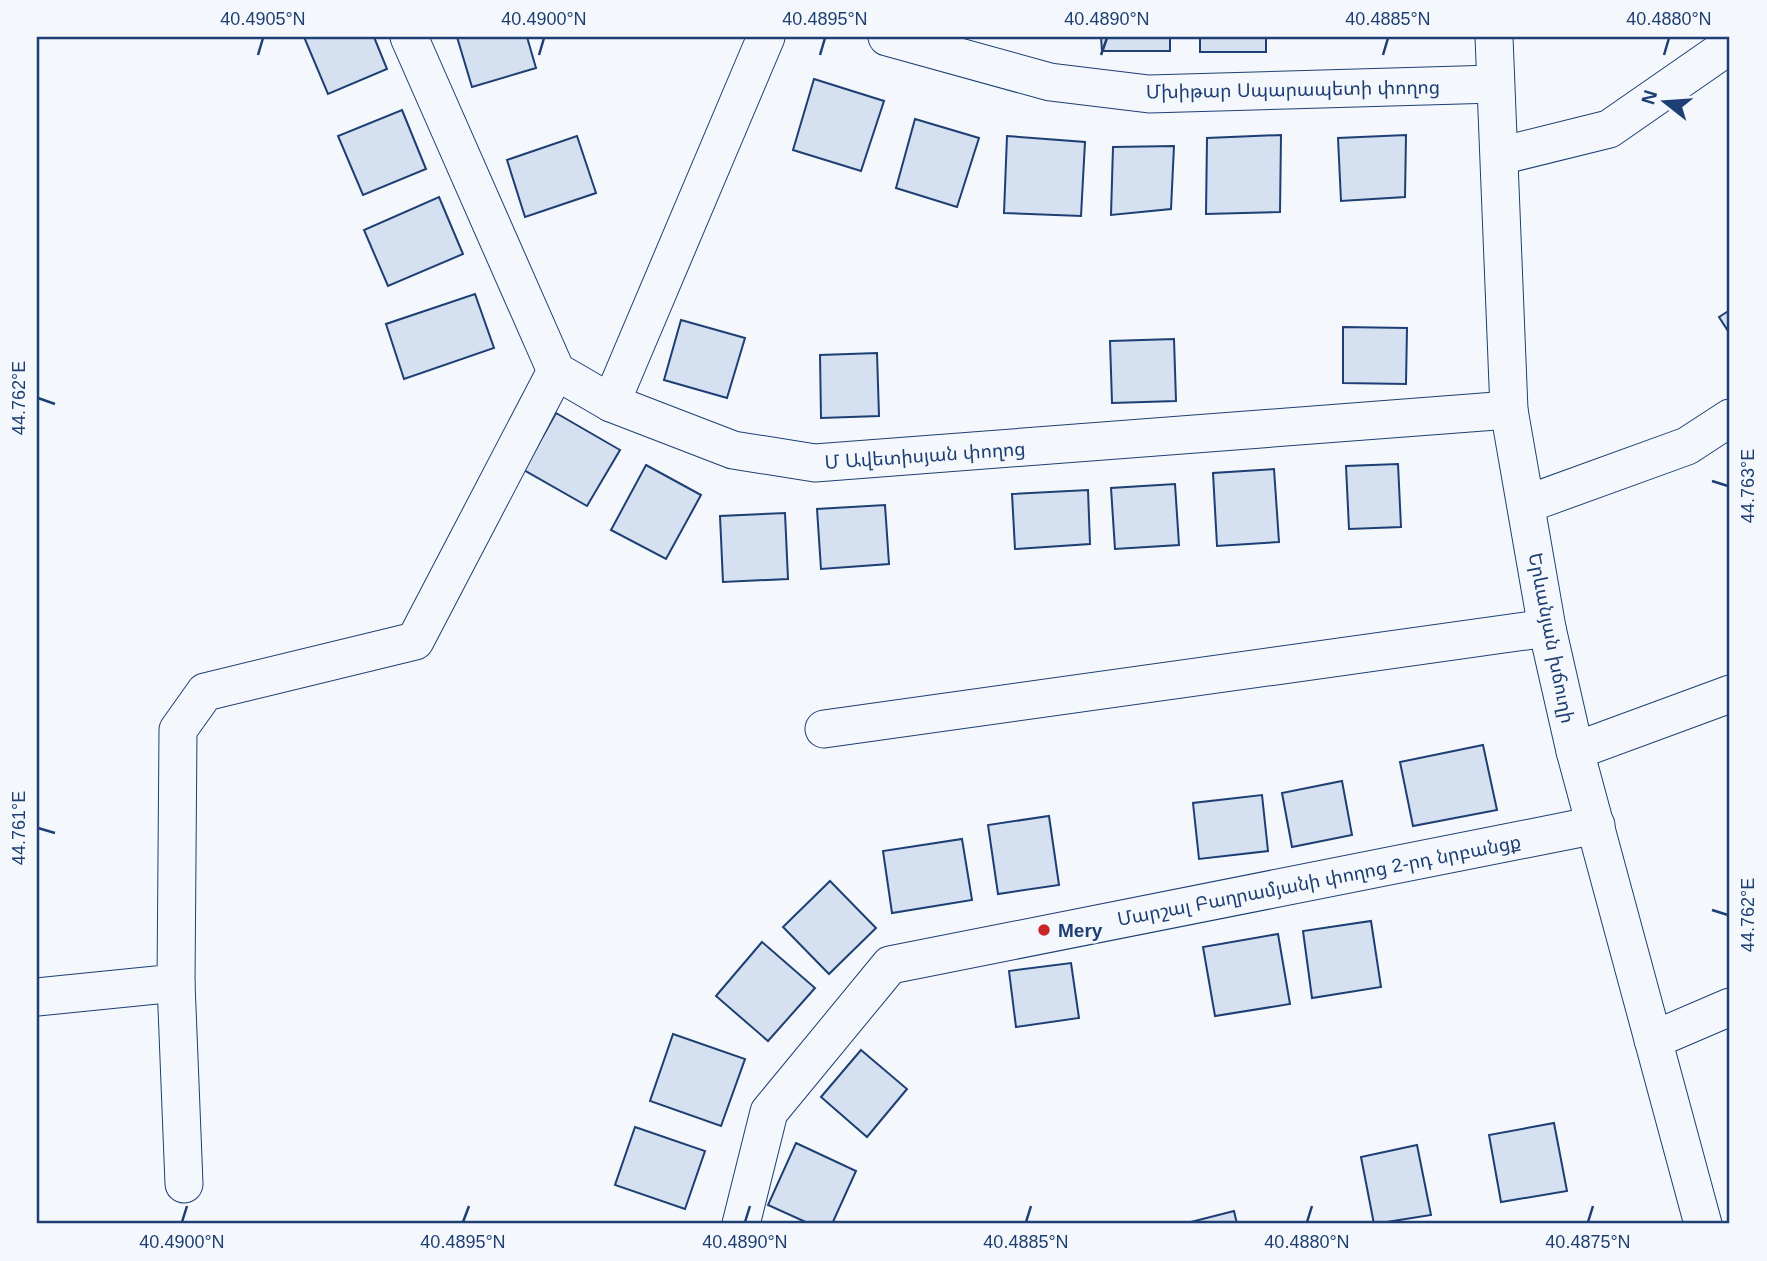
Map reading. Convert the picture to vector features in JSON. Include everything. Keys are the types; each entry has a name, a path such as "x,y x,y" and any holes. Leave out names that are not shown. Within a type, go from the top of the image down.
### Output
{"street":[{"path":"184,1184 176,983 178,730 205,691 415,641 556,371 409,37"},
{"path":"611,403 766,37"},
{"name":"Մխիթար Սպարապետի փողոց","path":"887,37 928,43 1049,82 1149,94 1495,84"},
{"name":"Երևանյան խճուղի","path":"1494,37 1509,410 1547,628 1575,751 1703,1224"},
{"path":"1500,156 1609,129 1730,45"},
{"name":"Մ Ավետիսյան փողոց","path":"556,371 611,403 733,450 815,463 1509,410"},
{"path":"1527,504 1687,446 1730,418"},
{"path":"824,729 1547,628"},
{"path":"1575,751 1730,694"},
{"name":"Մարշալ Բաղրամյանի փողոց 2-րդ նրբանցք","path":"741,1224 769,1112 890,964 1596,825"},
{"path":"37,996 176,983"},
{"path":"1653,1040 1730,1007"}],"building":[{"path":"304,37 374,37 387,69 328,94"},
{"path":"457,37 527,37 536,68 472,87"},
{"path":"1101,37 1170,37 1170,51 1102,51"},
{"path":"1200,37 1266,37 1266,52 1200,52"},
{"path":"814,79 884,101 861,171 793,150"},
{"path":"402,110 426,169 363,195 338,136"},
{"path":"915,119 979,138 957,207 896,188"},
{"path":"1281,135 1280,212 1206,214 1207,138"},
{"path":"1406,135 1405,197 1341,201 1338,138"},
{"path":"577,136 596,193 525,217 507,160"},
{"path":"1007,136 1085,142 1081,216 1004,213"},
{"path":"1174,146 1171,209 1111,215 1113,147"},
{"path":"439,197 463,254 388,286 364,230"},
{"path":"475,294 494,348 404,379 386,324"},
{"path":"1730,310 1730,334 1719,317"},
{"path":"681,320 745,338 727,398 664,380"},
{"path":"1343,327 1407,328 1406,384 1343,383"},
{"path":"1174,339 1176,401 1112,403 1110,341"},
{"path":"877,353 879,416 821,418 820,355"},
{"path":"556,413 620,450 587,506 524,470"},
{"path":"1398,464 1401,527 1349,529 1346,466"},
{"path":"646,465 701,495 666,559 611,530"},
{"path":"1274,469 1279,542 1217,546 1213,473"},
{"path":"1175,484 1179,545 1115,549 1111,488"},
{"path":"1088,490 1090,544 1015,549 1012,494"},
{"path":"885,505 889,564 821,569 817,509"},
{"path":"785,513 788,579 723,582 720,516"},
{"path":"1483,745 1497,810 1413,826 1400,762"},
{"path":"1342,781 1352,835 1292,847 1282,793"},
{"path":"1262,795 1268,851 1199,859 1193,803"},
{"path":"1049,816 1059,885 998,894 988,825"},
{"path":"962,839 972,900 892,913 883,851"},
{"path":"830,881 876,928 829,974 783,927"},
{"path":"1371,921 1381,987 1312,998 1303,931"},
{"path":"1278,934 1290,1004 1215,1016 1203,947"},
{"path":"762,942 815,988 768,1041 716,996"},
{"path":"1071,963 1079,1018 1016,1027 1009,971"},
{"path":"673,1034 745,1059 721,1126 650,1101"},
{"path":"861,1050 907,1089 867,1137 821,1097"},
{"path":"1554,1123 1567,1191 1501,1202 1489,1135"},
{"path":"635,1127 705,1151 685,1209 615,1185"},
{"path":"796,1143 856,1171 832,1224 810,1224 768,1205"},
{"path":"1417,1145 1431,1215 1374,1224 1361,1157"},
{"path":"1234,1211 1237,1224 1183,1224"}],"place":[{"name":"Mery","path":"1044,930"}]}
